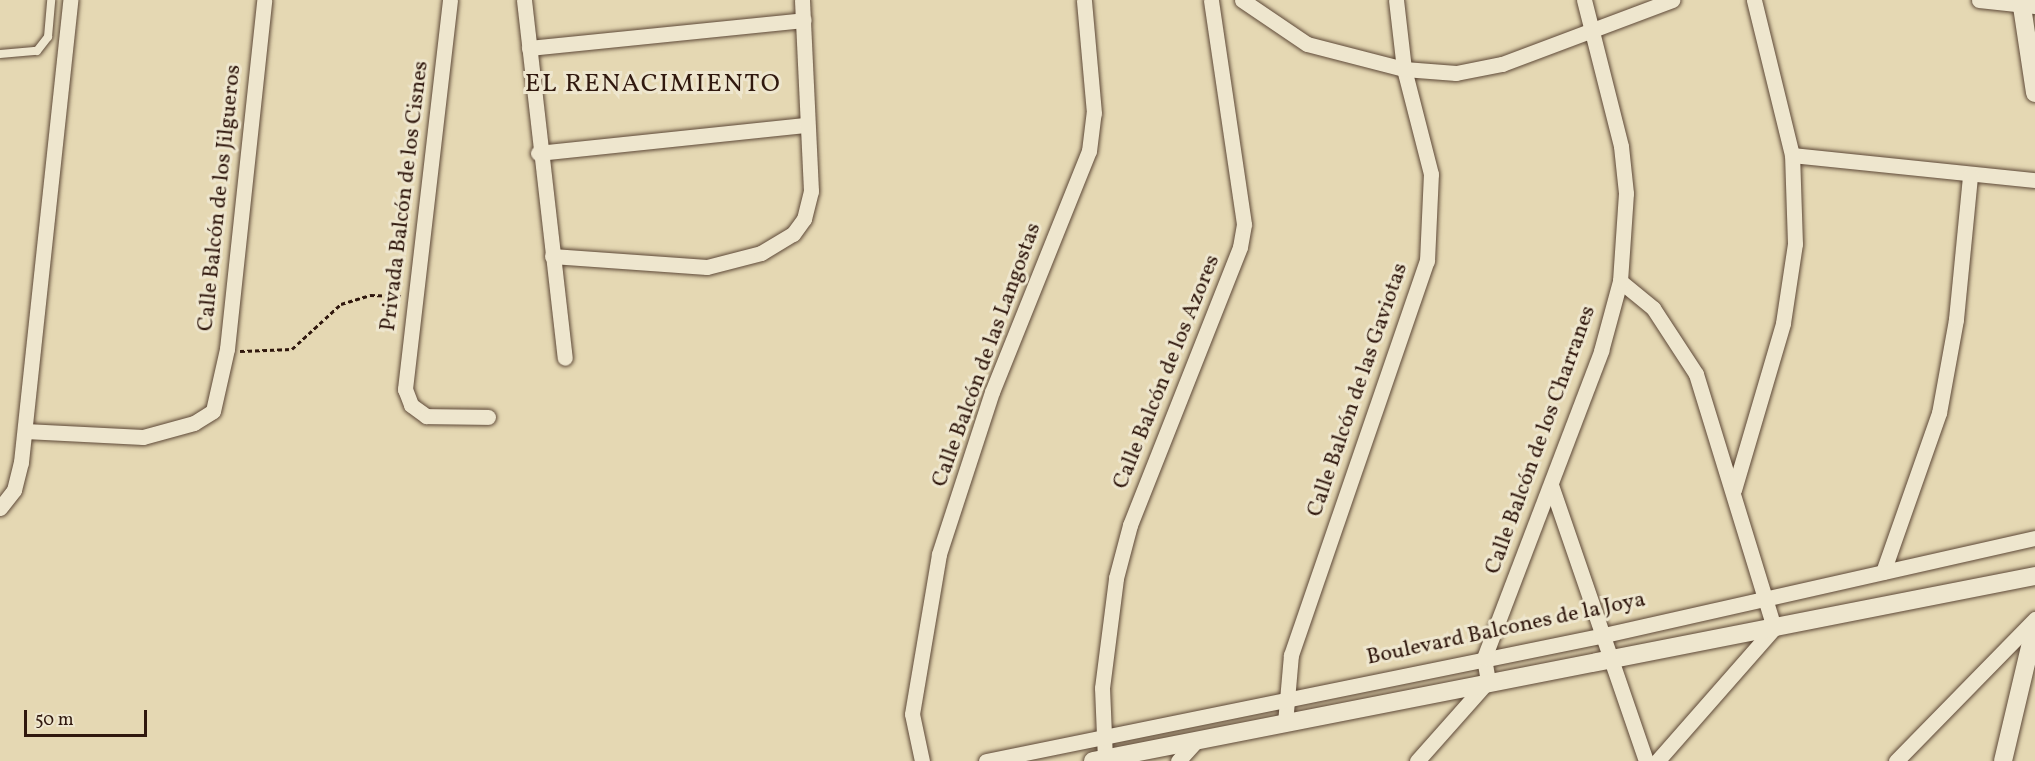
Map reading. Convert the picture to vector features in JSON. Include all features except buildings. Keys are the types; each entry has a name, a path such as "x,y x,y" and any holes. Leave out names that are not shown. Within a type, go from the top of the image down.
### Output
{"street":[{"path":"0,508 14,490 25,430 70,0"},
{"name":"Calle Balcón de los Jilgueros","path":"25,430 159,435 206,416 218,400 226,349 264,0"},
{"name":"Privada Balcón de los Cisnes","path":"450,0 407,398 426,416 488,417"},
{"path":"524,0 538,153 565,358"},
{"path":"552,256 684,268 761,253 793,234 809,207 811,166 804,125 802,0"},
{"name":"Calle Balcón de las Langostas","path":"922,761 912,714 939,554 992,392 1091,141 1084,0"},
{"name":"Calle Balcón de los Azores","path":"1099,760 1114,589 1130,525 1240,247 1244,224 1211,0"},
{"path":"1242,0 1307,44 1404,69 1482,70 1672,0"},
{"name":"Calle Balcón de las Gaviotas","path":"1285,723 1291,655 1427,261 1431,174 1404,69 1395,0"},
{"name":"Calle Balcón de los Charranes","path":"1484,658 1601,351 1620,281 1626,193 1621,146 1588,32 1584,0"},
{"path":"1734,490 1792,280 1792,155 1754,0"},
{"path":"1979,0 2028,3 2035,93"},
{"path":"529,48 804,20"},
{"path":"538,153 804,125"},
{"path":"1792,155 2035,180"},
{"path":"1883,572 1940,413 1956,319 1970,175"},
{"path":"1620,281 1653,308 1696,374 1734,490 1774,627 1657,761"},
{"path":"1551,486 1606,660 1646,761"},
{"name":"Boulevard Balcones de la Joya","path":"986,761 1286,698 1600,636 1766,596 2035,538"},
{"name":"Boulevard Balcones de la Joya","path":"1099,760 1488,681 2035,576"},
{"path":"1896,761 2035,619"},
{"path":"2003,761 2016,692 2035,626"},
{"path":"1417,761 1488,681 1484,658"},
{"path":"2016,692 2035,688"},
{"path":"1178,761 1197,740"}],"lane":[{"path":"0,54 37,51 48,37 51,0"}],"path":[{"path":"226,349 273,353 292,349 341,304 370,295 417,296"}],"district":[{"name":"EL RENACIMIENTO","path":"653,85"}]}
